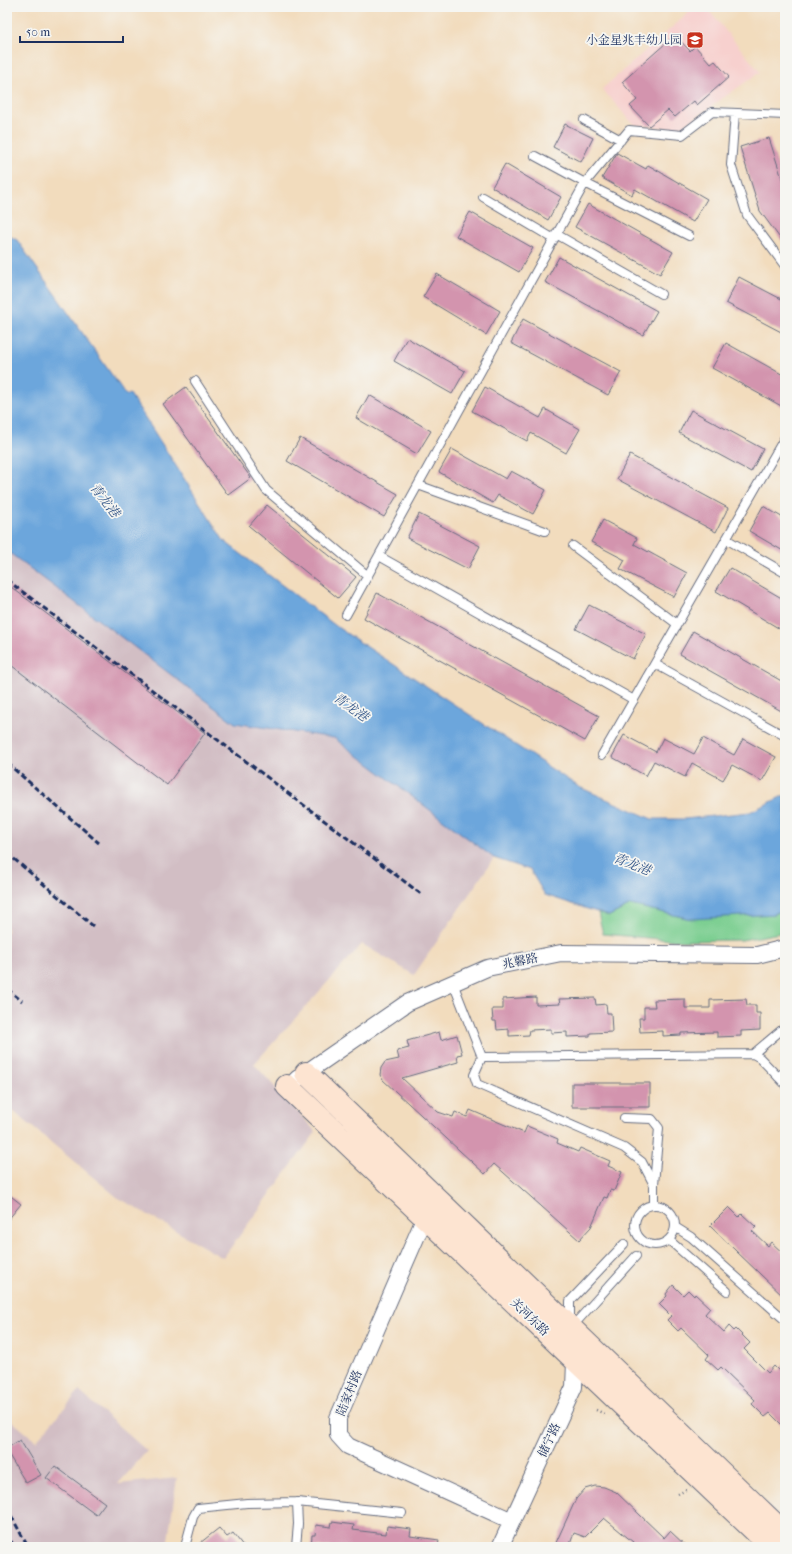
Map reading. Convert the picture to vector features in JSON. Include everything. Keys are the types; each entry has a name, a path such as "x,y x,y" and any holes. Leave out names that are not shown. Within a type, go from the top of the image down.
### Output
{"main road":[{"name":"关河东路","path":"306,1073 785,1534"},
{"name":"关河东路","path":"287,1086 531,1317 575,1362 772,1547"}],"street":[{"name":"兆馨路","path":"287,1086 407,1003 487,968 561,953 757,955 785,948"},
{"name":"陆家村路","path":"425,1217 338,1418 338,1435 348,1446 512,1521"},
{"name":"储宁路","path":"500,1547 574,1387 575,1362 570,1328"}],"lane":[{"path":"346,615 585,183 629,130 682,134 712,112 785,115"},
{"path":"735,113 731,165 746,215 785,266"},
{"path":"584,120 621,140"},
{"path":"535,156 689,236"},
{"path":"483,197 661,294"},
{"path":"195,381 266,490 368,576"},
{"path":"602,755 785,437"},
{"path":"418,485 545,531"},
{"path":"726,539 785,573"},
{"path":"573,546 677,624"},
{"path":"379,556 634,700"},
{"path":"655,664 785,736"},
{"path":"453,983 482,1057 474,1075 477,1084 624,1148 642,1162 654,1185"},
{"path":"753,1054 785,1027"},
{"path":"482,1057 753,1054 760,1058 785,1084"},
{"path":"778,1077 785,1071"},
{"path":"624,1118 652,1119 659,1128 654,1185 654,1204"},
{"path":"643,1249 653,1244 663,1243 669,1240 673,1234 675,1220 668,1209 662,1205 648,1205 638,1213 636,1218 633,1234 642,1241 653,1244"},
{"path":"675,1227 691,1237 785,1320"},
{"path":"669,1240 727,1291"},
{"path":"570,1328 570,1301 624,1244"},
{"path":"570,1328 636,1256"},
{"path":"296,1547 298,1524 297,1502"},
{"path":"185,1547 193,1517 198,1508 247,1503 297,1502 402,1513"}],"shaded area":[{"name":"小金星兆丰幼儿园","path":"695,7 706,7 760,72 679,129 634,125 602,89"},
{"path":"7,388 334,738 494,858 414,975 362,944 254,1064 316,1132 223,1258 117,1197 7,1106"},
{"path":"79,1391 147,1451 118,1484 177,1478 167,1547 7,1547 7,1417 36,1441"}],"green space":[{"path":"631,905 687,918 774,914 785,909 785,932 742,940 682,941 603,934 598,913 609,916"}],"water":[{"name":"青龙港","path":"7,235 17,240 126,395 130,394 224,541 340,629 579,787 652,819 685,819 750,812 785,795 785,909 774,914 691,919 631,905 609,916 545,895 530,870 494,858 334,738 235,723 7,551"}],"building":[{"path":"675,35 690,51 695,46 711,64 715,61 729,77 697,105 694,101 675,117 668,110 649,126 630,106 637,100 622,82"},
{"path":"565,124 593,138 581,162 553,147"},
{"path":"769,138 785,188 785,245 760,211 740,147"},
{"path":"617,153 646,169 648,165 707,199 693,222 635,189 632,195 602,178"},
{"path":"505,164 561,197 548,220 492,187"},
{"path":"588,204 673,252 660,274 575,227"},
{"path":"470,212 533,248 519,272 456,236"},
{"path":"559,257 657,311 643,335 545,282"},
{"path":"437,274 500,311 486,335 423,297"},
{"path":"739,277 785,301 785,334 726,303"},
{"path":"523,319 621,372 608,395 511,343"},
{"path":"407,338 465,371 452,394 394,361"},
{"path":"726,343 785,376 785,408 712,368"},
{"path":"186,387 251,478 228,495 163,404"},
{"path":"485,387 540,418 545,409 580,429 566,453 531,433 527,441 472,411"},
{"path":"369,395 431,431 417,454 356,418"},
{"path":"691,410 763,449 751,472 679,433"},
{"path":"300,438 398,494 384,517 287,461"},
{"path":"452,449 506,479 511,471 546,490 533,514 498,495 493,503 439,472"},
{"path":"630,455 728,508 716,532 617,479"},
{"path":"267,505 356,577 338,598 249,526"},
{"path":"763,506 785,519 785,552 749,531"},
{"path":"419,514 480,546 468,569 407,538"},
{"path":"603,520 637,538 634,544 687,573 674,597 620,569 625,560 591,542"},
{"path":"730,568 785,600 785,632 716,591"},
{"path":"7,584 205,733 167,785 7,662"},
{"path":"377,593 599,716 585,741 364,618"},
{"path":"589,605 646,634 633,659 576,629"},
{"path":"693,631 785,683 785,713 680,654"},
{"path":"624,735 656,752 663,738 694,754 703,738 734,755 743,739 776,757 762,781 732,765 723,780 692,763 685,777 654,761 646,776 612,757"},
{"path":"536,997 536,1005 560,1004 559,999 595,998 596,1005 606,1004 607,1013 611,1013 612,1032 590,1033 590,1036 567,1037 567,1032 551,1033 551,1029 530,1030 529,1035 509,1036 509,1029 497,1030 496,1021 493,1021 492,1009 503,1009 503,999"},
{"path":"685,999 685,1008 710,1008 710,1000 746,999 747,1005 756,1005 756,1013 760,1013 760,1030 741,1031 741,1036 717,1037 717,1032 681,1033 681,1035 663,1036 663,1031 640,1032 639,1018 644,1018 644,1007 655,1007 654,1000"},
{"path":"439,1032 441,1040 457,1035 462,1054 457,1055 458,1062 402,1078 438,1112 453,1117 455,1112 467,1117 470,1110 524,1133 527,1126 558,1139 557,1143 578,1152 580,1148 610,1161 608,1166 622,1172 614,1191 610,1190 607,1198 604,1197 591,1227 579,1240 494,1164 485,1174 383,1080 380,1075 381,1068 385,1062 399,1059 397,1051 409,1048 407,1041"},
{"path":"572,1083 650,1083 650,1107 572,1107"},
{"path":"7,1193 21,1204 7,1221"},
{"path":"729,1207 739,1217 742,1214 756,1227 752,1231 768,1246 771,1242 785,1255 785,1298 710,1226"},
{"path":"673,1285 683,1295 688,1290 694,1296 695,1294 710,1308 705,1314 724,1332 729,1326 734,1331 736,1329 750,1343 744,1349 768,1373 774,1366 779,1371 785,1363 785,1428 770,1413 765,1417 752,1404 755,1400 721,1367 718,1370 706,1359 709,1355 681,1328 678,1331 667,1320 671,1316 659,1304 667,1296 666,1294"},
{"path":"20,1440 41,1475 26,1483 7,1452 7,1448"},
{"path":"55,1466 105,1503 96,1515 46,1478"},
{"path":"595,1486 604,1487 616,1492 664,1538 670,1531 687,1547 639,1547 604,1518 585,1537 574,1533 569,1547 554,1547 576,1499 585,1489"},
{"path":"332,1522 354,1525 353,1530 386,1534 387,1526 411,1529 410,1536 439,1540 438,1547 311,1547 312,1535 315,1535 316,1525 331,1527"},
{"path":"219,1528 227,1537 233,1533 244,1547 195,1547"}],"railway":[{"path":"7,580 421,894"},
{"path":"7,763 99,843"},
{"path":"7,853 93,926"},
{"path":"7,989 22,1001"},
{"path":"7,1508 28,1547"},
{"path":"7,1533 14,1547"}],"place":[{"name":"小金星兆丰幼儿园","path":"695,40"}]}
